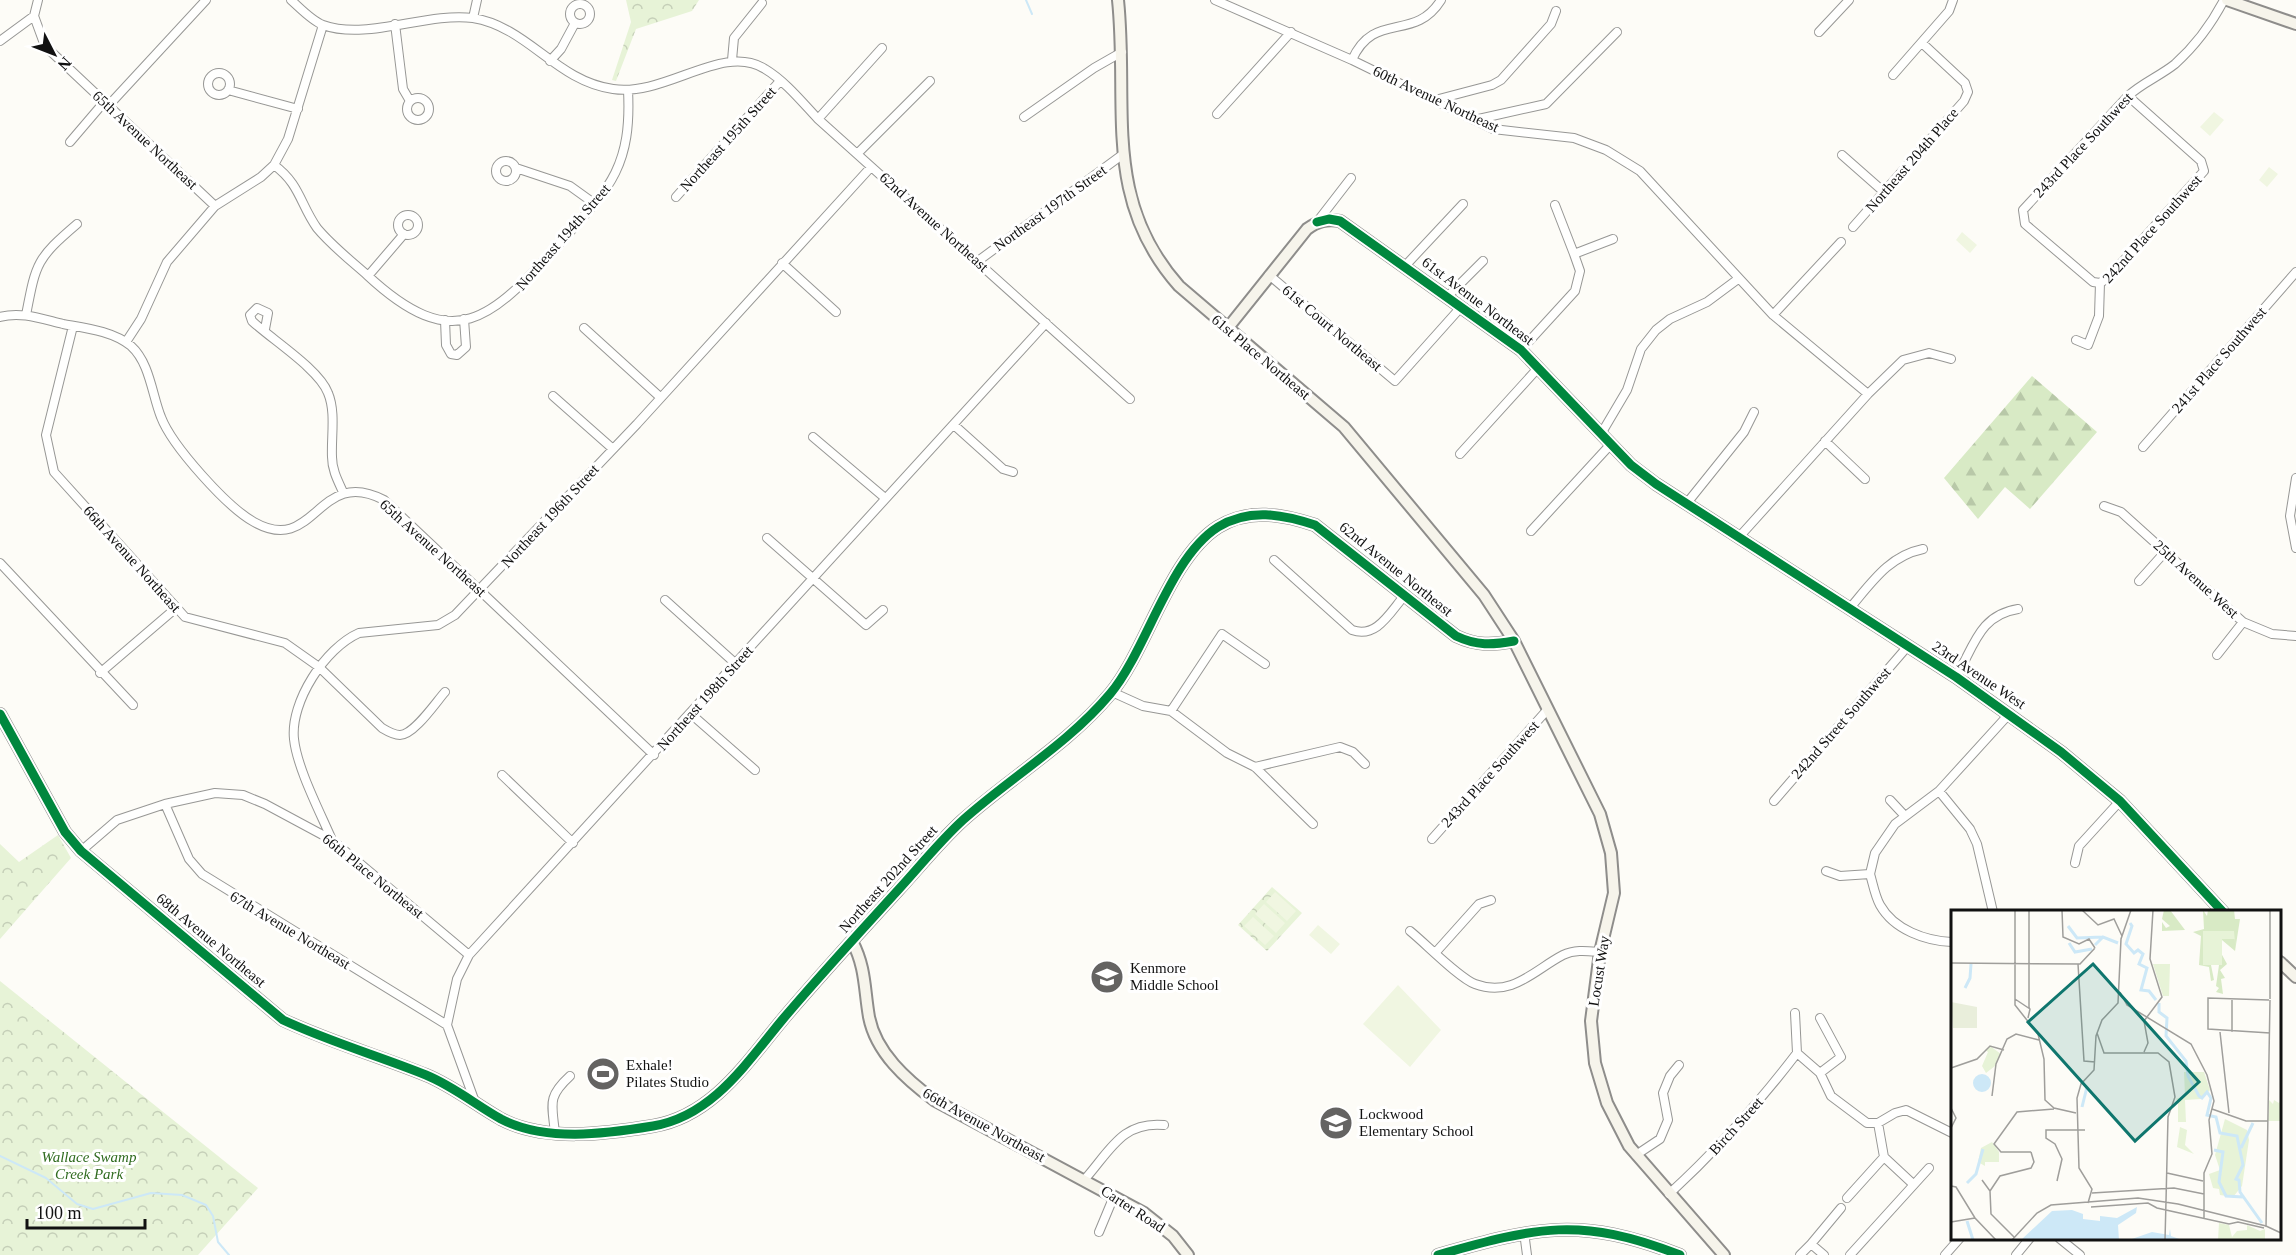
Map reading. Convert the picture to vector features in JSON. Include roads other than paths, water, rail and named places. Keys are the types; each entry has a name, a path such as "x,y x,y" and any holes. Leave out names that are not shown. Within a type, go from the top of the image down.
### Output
{"street":[{"path":"0,41 34,16 38,0"},
{"path":"70,142 206,0"},
{"path":"291,0 323,25 346,28 436,19 473,18 508,31 572,77 588,84 628,90 664,84 732,60 734,38 762,3"},
{"path":"473,18 477,0"},
{"name":"61st Place Northeast","path":"1118,0 1122,52 1122,155 1132,207 1146,239 1165,270 1227,329 1344,427 1368,453 1484,595 1526,664"},
{"name":"60th Avenue Northeast","path":"1215,0 1352,60 1493,129 1574,138 1606,150 1640,171 1669,199 1738,279 1773,315 1868,394"},
{"path":"1352,60 1359,45 1371,33 1417,23 1433,12 1441,0"},
{"path":"1819,32 1849,0"},
{"path":"1893,75 1949,11 1953,0"},
{"path":"2225,0 2296,24"},
{"name":"243rd Place Southwest","path":"2100,283 2093,282 2025,224 2023,210 2128,96 2174,64 2210,25 2225,0"},
{"path":"1435,100 1492,86 1501,80 1551,24 1556,11"},
{"name":"65th Avenue Northeast","path":"34,16 45,46 215,206"},
{"path":"550,61 561,49 575,23"},
{"path":"395,24 403,89 410,101"},
{"path":"126,342 141,319 167,262 215,206 261,177 274,165 288,140 323,25"},
{"path":"1217,114 1291,32"},
{"path":"1474,120 1546,104 1617,32"},
{"name":"Northeast 204th Place","path":"1853,227 1964,101 1968,92 1965,83 1922,43"},
{"path":"818,118 882,48"},
{"path":"1024,117 1094,68 1122,52"},
{"name":"62nd Avenue Northeast","path":"732,60 758,65 780,81 857,154 1130,399"},
{"name":"Northeast 195th Street","path":"676,197 780,81"},
{"path":"857,154 930,81"},
{"path":"228,90 298,109"},
{"name":"Northeast 194th Street","path":"274,165 293,181 318,229 407,309 420,315 445,320 464,319 492,310 516,292 596,204 610,185 621,162 629,131 628,90"},
{"name":"242nd Place Southwest","path":"2076,340 2088,345 2099,316 2100,283 2108,278 2204,171 2201,161 2128,96"},
{"name":"Northeast 197th Street","path":"978,261 1122,155"},
{"path":"1842,155 1884,192"},
{"name":"Northeast 196th Street","path":"332,840 297,754 294,738 307,686 319,667 348,638 359,633 438,625 455,615 481,591 613,449 872,166"},
{"path":"516,168 570,186 596,204"},
{"path":"1227,329 1269,275 1307,229 1317,222 1351,178"},
{"path":"1405,266 1463,204"},
{"path":"1521,350 1575,291 1580,270 1555,205"},
{"name":"61st Avenue Northeast","path":"1317,222 1340,221 1521,350 1644,476 1687,503"},
{"path":"26,315 39,261 77,224"},
{"path":"368,276 404,234"},
{"path":"1574,254 1613,239"},
{"path":"1773,315 1840,242"},
{"path":"1448,296 1483,261"},
{"path":"782,263 836,312"},
{"name":"241st Place Southwest","path":"2143,447 2296,272"},
{"name":"61st Court Northeast","path":"1269,275 1395,381 1462,306"},
{"path":"1601,434 1627,390 1641,349 1656,330 1670,320 1707,302 1738,279"},
{"path":"0,317 26,315 109,334 126,342 142,362 160,417 170,435 205,477 247,518 280,531 293,528 344,492 332,459 332,408 328,392 317,378 265,329"},
{"path":"445,320 447,349 451,354 457,355 466,347 464,319"},
{"name":"Northeast 198th Street","path":"447,1025 457,979 469,955 1046,323"},
{"name":"66th Avenue Northeast","path":"73,326 46,435 54,472 185,617 285,643 319,667 382,728 401,736 412,731 446,692"},
{"path":"584,328 660,397"},
{"path":"1740,536 1868,394 1903,360 1929,353 1952,359"},
{"path":"1460,454 1539,367"},
{"path":"553,396 613,449"},
{"path":"1687,503 1744,432 1754,412"},
{"path":"954,425 1003,469 1012,472"},
{"path":"813,437 885,498"},
{"path":"1825,441 1864,479"},
{"path":"1531,531 1611,444"},
{"path":"2296,478 2290,516 2296,548"},
{"name":"65th Avenue Northeast","path":"344,492 371,494 384,500 654,755"},
{"name":"23rd Avenue West","path":"1687,503 2010,713 2120,801 2221,910"},
{"name":"25th Avenue West","path":"2104,506 2121,512 2243,622 2272,634 2296,636"},
{"name":"62nd Avenue Northeast","path":"1259,514 1297,519 1315,525 1456,636 1471,643 1486,646 1514,641"},
{"name":"Northeast 202nd Street","path":"476,1103 505,1121 531,1130 555,1133 605,1132 655,1126 695,1112 716,1096 741,1070 852,941 959,824 1048,752 1112,692 1182,568 1200,544 1216,528 1232,520 1259,514"},
{"path":"767,538 866,625 883,610"},
{"path":"1850,608 1885,567 1899,556 1923,549"},
{"path":"2139,581 2165,552"},
{"path":"1274,560 1352,630 1360,633 1375,630 1405,595"},
{"path":"0,564 100,673 133,705"},
{"path":"665,600 736,664"},
{"path":"100,673 176,608"},
{"path":"1956,677 1980,631 1994,616 2018,609"},
{"path":"2217,655 2243,622"},
{"path":"1171,711 1222,634 1265,664"},
{"name":"242nd Street Southwest","path":"1774,801 1908,646"},
{"name":"Locust Way","path":"1526,664 1600,814 1611,853 1614,893 1600,952 1591,1020 1595,1063 1607,1103 1629,1146 1724,1255"},
{"path":"1112,692 1143,706 1171,711 1227,753 1255,767 1313,824"},
{"name":"243rd Place Southwest","path":"1432,839 1548,710"},
{"path":"1951,942 1921,937 1891,919 1880,904 1870,874 1875,852 1883,837 1904,815 1940,791 2010,713"},
{"name":"68th Avenue Northeast","path":"0,714 65,832 81,851 283,1020 315,1035 428,1076 476,1103"},
{"path":"691,714 755,770"},
{"path":"1255,767 1340,747 1353,752 1365,764"},
{"path":"502,775 573,843"},
{"path":"1940,791 1970,829 1977,844 1993,910"},
{"name":"66th Place Northeast","path":"165,804 215,793 243,795 265,804 332,840 469,955"},
{"path":"1890,800 1904,815"},
{"path":"2075,863 2079,846 2120,801"},
{"path":"81,851 117,820 165,804"},
{"name":"67th Avenue Northeast","path":"165,804 189,859 202,874 447,1025"},
{"path":"1826,871 1840,876 1870,874"},
{"path":"1436,952 1479,904 1491,900"},
{"path":"1410,931 1474,984 1498,988 1521,983 1565,954 1582,950 1600,952"},
{"name":"66th Avenue Northeast","path":"852,941 864,970 870,1020 880,1046 896,1067 934,1100 1070,1172"},
{"path":"2281,963 2296,977"},
{"path":"1795,1013 1797,1053 1820,1074 1831,1096 1867,1123 1878,1123 1906,1110 1951,1132"},
{"path":"1820,1018 1841,1057 1820,1074"},
{"path":"447,1025 476,1103"},
{"name":"Birch Street","path":"1669,1194 1726,1138 1797,1053"},
{"path":"1636,1155 1660,1139 1668,1120 1663,1093 1670,1076 1679,1065"},
{"path":"555,1133 551,1098 555,1089 570,1076"},
{"path":"1878,1123 1884,1157 1913,1185"},
{"path":"1085,1179 1126,1132 1137,1126 1164,1125"},
{"path":"1846,1198 1884,1157"},
{"path":"1850,1255 1929,1168"},
{"name":"Carter Road","path":"1070,1172 1159,1223 1188,1255"},
{"path":"1099,1232 1114,1196"},
{"path":"1800,1255 1841,1208"},
{"path":"1438,1255 1524,1232 1550,1228 1597,1230 1642,1241 1680,1255"},
{"path":"1524,1232 1527,1255"},
{"path":"1945,1255 1959,1240"},
{"path":"2016,1255 2029,1240"},
{"path":"2060,1240 2080,1255"},
{"path":"1811,1244 1824,1255"}],"waterway":[{"path":"1026,0 1032,14"},
{"path":"0,1156 46,1178 77,1204 93,1209 151,1193 182,1195 206,1205 213,1216 218,1242 229,1255"}],"place":[{"name":"Kenmore Middle School","path":"1107,977"},
{"name":"Exhale! Pilates Studio","path":"603,1074"},
{"name":"Lockwood Elementary School","path":"1336,1123"}],"park label":[{"name":"Wallace Swamp Creek Park","path":"89,1166"}]}
